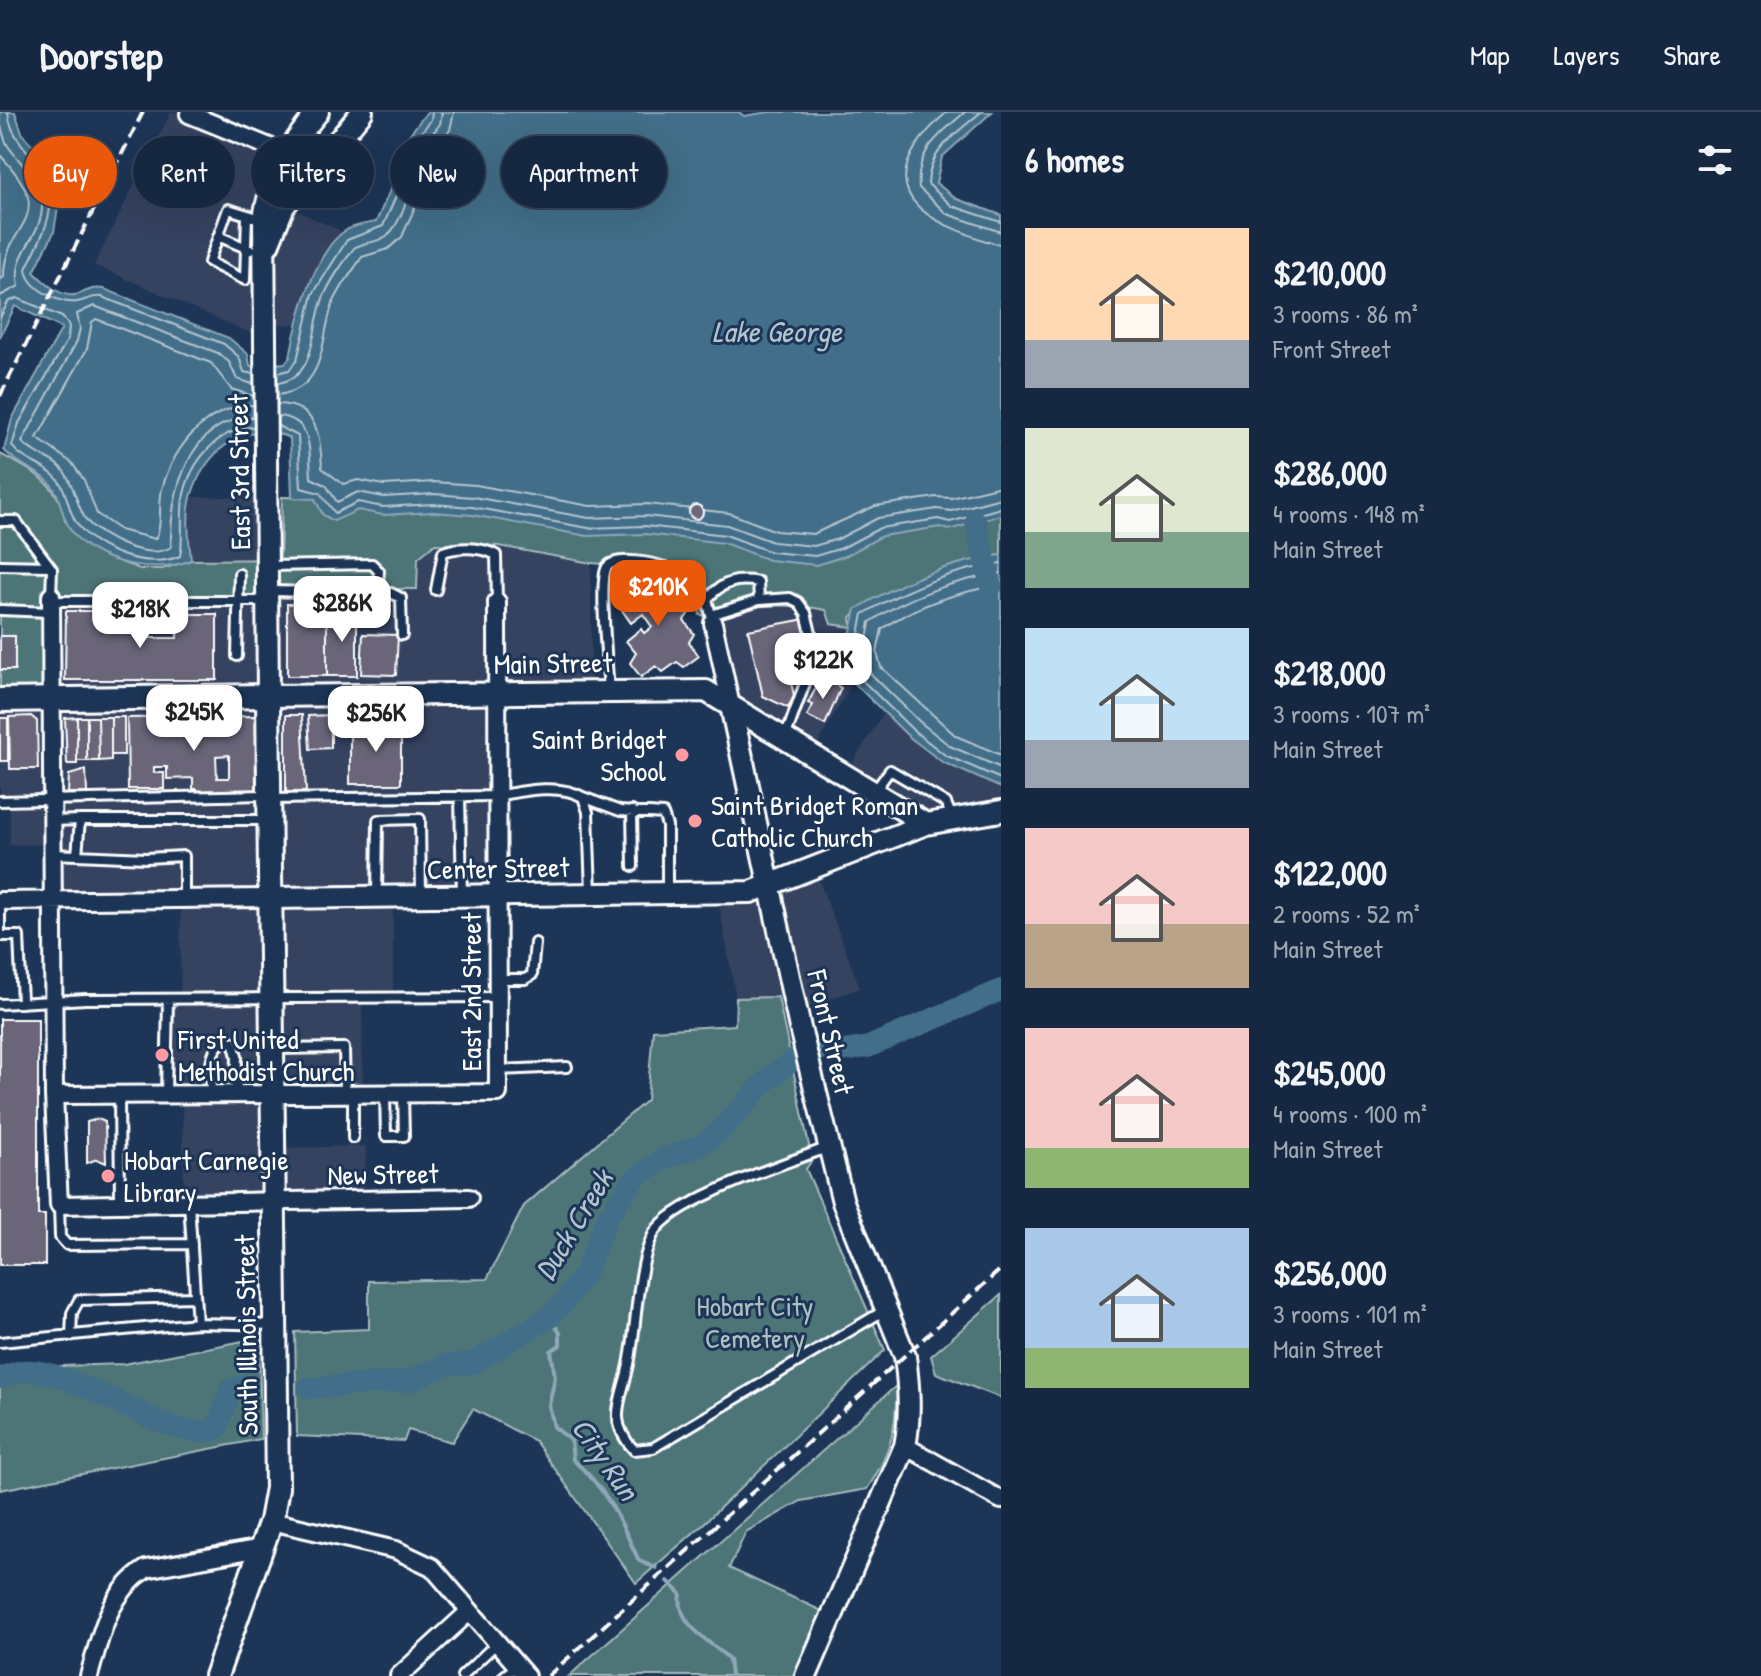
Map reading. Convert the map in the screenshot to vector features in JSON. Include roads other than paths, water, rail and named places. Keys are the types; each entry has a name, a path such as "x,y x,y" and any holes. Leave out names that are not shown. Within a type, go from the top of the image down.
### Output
{"main road":[{"name":"Main Street","path":"0,700 268,696"},
{"name":"South Illinois Street","path":"216,1676 271,1521 277,1488 268,696"}],"street":[{"name":"East 3rd Street","path":"298,136 318,112"},
{"name":"East 3rd Street","path":"260,250 284,206 362,112"},
{"path":"189,113 251,139"},
{"name":"East 3rd Street","path":"261,208 256,218 263,289 265,361 268,696"},
{"name":"East 2nd Street","path":"403,1093 498,1093 497,602"},
{"path":"51,603 51,901 59,1205"},
{"name":"Front Street","path":"712,619 800,1028 843,1202 905,1356 911,1415 905,1446 812,1674"},
{"name":"Main Street","path":"268,696 706,691 926,824"},
{"name":"Center Street","path":"0,901 751,892 926,824 992,813"},
{"path":"54,1095 403,1093"},
{"name":"New Street","path":"59,1205 469,1198"},
{"path":"905,1446 1001,1500"},
{"path":"271,1521 408,1556 432,1567 497,1643 515,1673"},
{"path":"89,1676 109,1609 131,1579 146,1569 261,1548"},
{"path":"405,1674 470,1611"}],"lane":[{"path":"218,236 260,250 245,280 209,262 218,236 228,209 256,218"},
{"path":"0,521 16,521 52,569 51,603"},
{"path":"436,590 443,552 452,548 487,550 496,555 497,602"},
{"path":"609,693 604,598 608,565 620,561 667,568 707,599 712,619 759,600 790,598 798,602 806,613 816,653 785,739"},
{"path":"268,566 372,564 379,571 378,583 370,593"},
{"path":"0,565 49,566"},
{"path":"237,656 239,574"},
{"path":"707,599 717,587 739,579 758,582 759,600"},
{"path":"0,610 51,603 239,601 268,596 391,593 401,598 402,635"},
{"path":"874,793 890,770 946,803 953,819"},
{"path":"51,821 270,805 571,790 620,811 663,814 667,826 667,894"},
{"path":"460,796 462,897"},
{"path":"583,797 588,812 591,895"},
{"path":"0,801 270,805"},
{"path":"632,811 633,866"},
{"path":"377,897 378,820 420,819 421,897"},
{"path":"77,855 80,820"},
{"path":"51,854 146,858 184,856 184,899"},
{"path":"0,901 0,936 19,936 22,1003"},
{"path":"497,979 529,978 535,966 535,943"},
{"path":"0,1004 497,997"},
{"path":"166,1094 168,1000"},
{"path":"211,1094 213,1053 217,1045 227,1040 233,1042 237,1056 236,1094"},
{"path":"273,1049 344,1048 353,1138"},
{"path":"497,1070 567,1067"},
{"path":"385,1094 386,1136 404,1136 403,1093"},
{"path":"119,1094 120,1204"},
{"path":"830,1147 715,1192 672,1213 656,1230 648,1248 630,1364 617,1409 619,1434 634,1450 653,1448 885,1310"},
{"path":"189,1203 197,1323"},
{"path":"59,1205 60,1237 67,1245 192,1244"},
{"path":"71,1336 72,1313 79,1300 195,1297"},
{"path":"0,1342 197,1323 276,1325"},
{"path":"462,1676 497,1643"}],"water":[{"name":"Lake George","path":"0,112 15,112 24,136 24,208 58,208 54,232 34,272 54,289 66,294 104,289 229,338 248,354 250,366 285,363 290,357 302,307 324,254 345,231 376,222 390,190 390,208 485,208 485,136 408,136 427,112 739,112 744,116 769,112 992,112 942,157 936,183 957,199 1001,215 1001,515 949,530 940,527 882,536 845,556 816,565 769,560 724,543 645,534 587,536 472,515 433,512 383,515 358,510 334,521 323,515 315,499 292,498 290,438 273,433 256,433 227,444 205,467 191,497 188,528 191,560 158,566 120,562 87,547 74,535 49,482 4,450 12,419 62,328 15,306 0,337"},
{"path":"1001,555 1001,788 942,762 908,736 853,682 846,653 856,609 926,574"}],"waterway":[{"path":"976,522 991,587"},
{"name":"Duck Creek","path":"309,1388 409,1381 445,1365 473,1363 550,1317 563,1303 585,1273 608,1216 634,1179 663,1159 700,1146 716,1135 768,1079 795,1059 823,1048 843,1051 868,1047 1001,990"},
{"name":"City Run","path":"550,1317 560,1333 560,1345 551,1351 555,1377 549,1405 554,1427 571,1440 573,1460 604,1494 639,1561 656,1568"},
{"name":"Duck Creek","path":"0,1378 21,1371 46,1373 71,1381 153,1419 200,1432 217,1428 231,1389 247,1386"},
{"name":"City Run","path":"668,1581 681,1594 683,1614 689,1623 729,1659 731,1676"}],"railway":[{"path":"0,396 143,112"},
{"path":"548,1676 1001,1269"}],"place":[{"name":"Saint Bridget School","path":"682,755"},
{"name":"Saint Bridget Roman Catholic Church","path":"695,821"},
{"name":"First United Methodist Church","path":"162,1055"},
{"name":"Hobart Carnegie Library","path":"108,1176"}],"park label":[{"name":"Hobart City Cemetery","path":"755,1322"}]}
